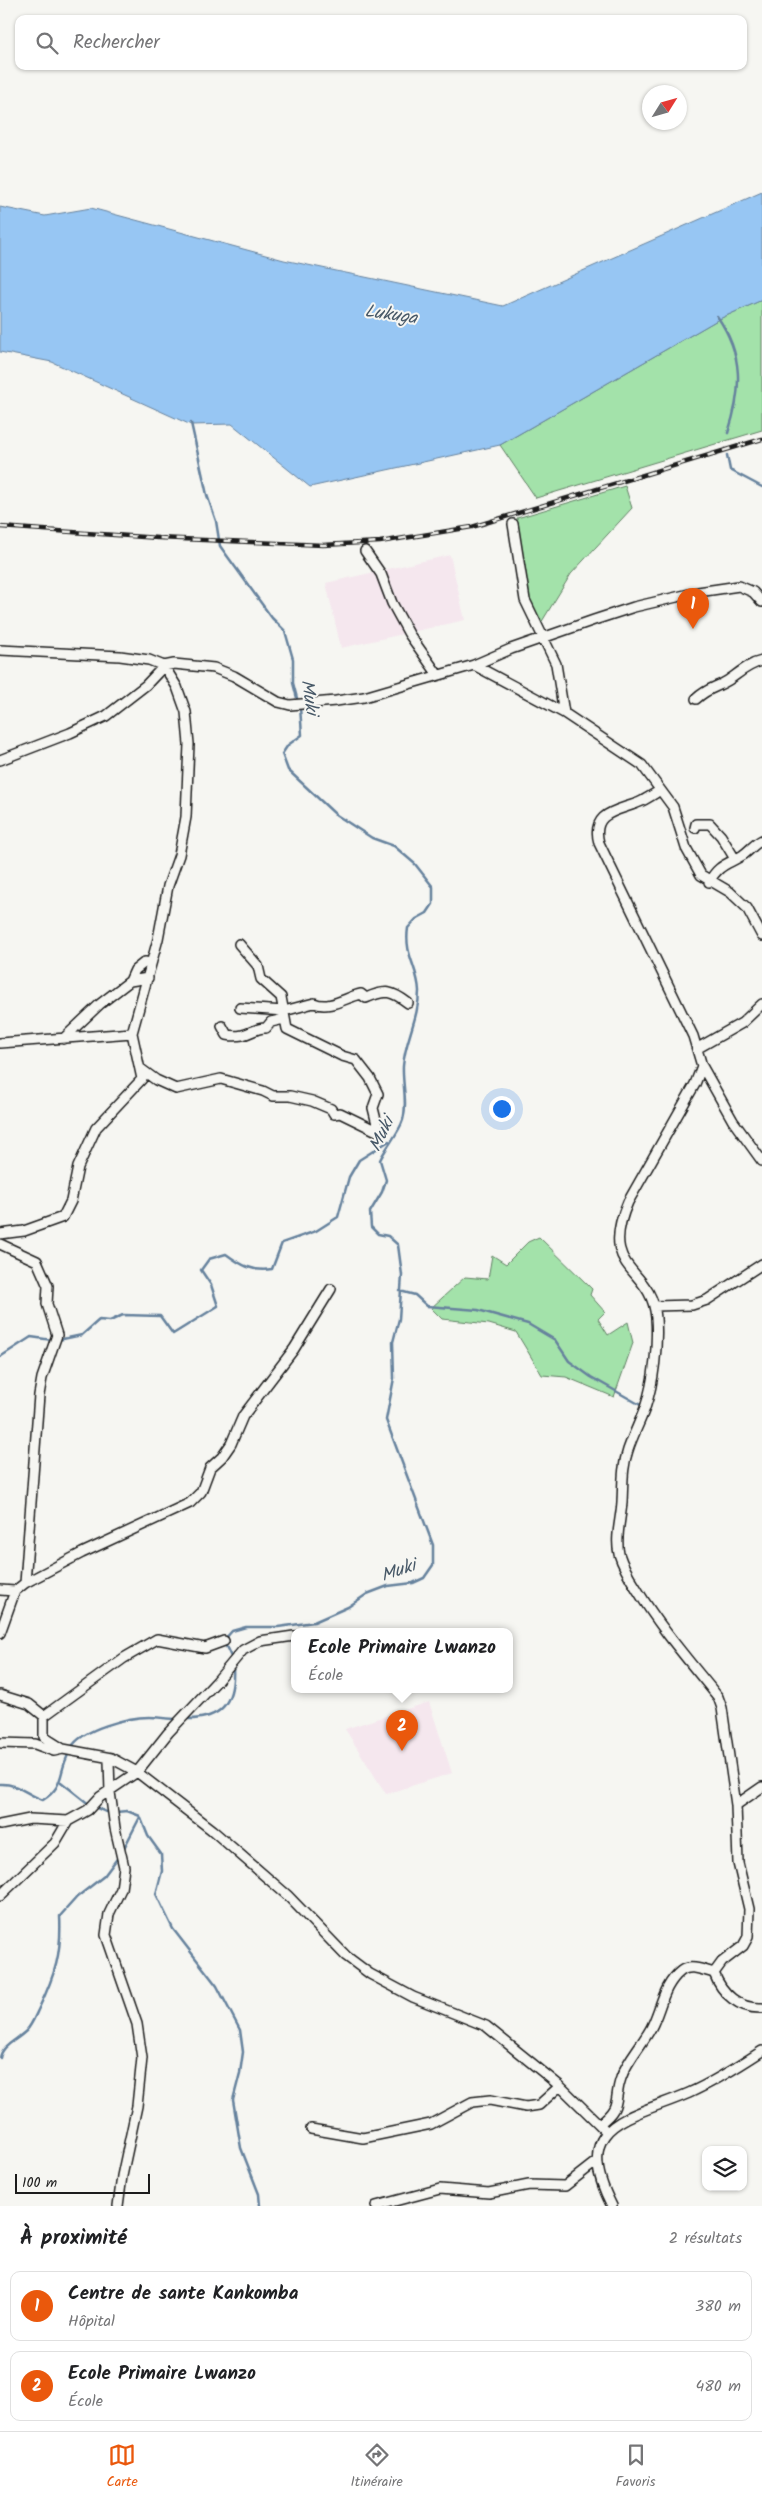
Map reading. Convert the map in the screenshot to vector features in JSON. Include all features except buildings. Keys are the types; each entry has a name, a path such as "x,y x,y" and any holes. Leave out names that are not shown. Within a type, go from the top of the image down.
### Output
{"street":[{"path":"514,524 525,600 558,669 564,713"},
{"path":"365,551 381,574 392,603 409,634 438,675"},
{"path":"0,650 120,656 149,660 164,666 174,664 214,668 234,676 278,702 290,705 364,697 474,666 511,649 634,607 724,586 739,586 752,592 762,602"},
{"path":"696,700 706,689 725,682 747,667 762,661"},
{"path":"0,760 70,733 106,716 146,685 164,666"},
{"path":"0,1232 24,1232 63,1217 71,1201 78,1167 96,1128 142,1080 132,1033 152,963 168,886 179,855 186,817 188,780 189,744 186,712 177,687 164,666"},
{"path":"474,666 564,713 642,765 659,791 673,807 686,848 701,874 709,882 730,892 747,908 762,936"},
{"path":"659,791 642,801 607,814 600,822 596,831 599,843 698,1048 702,1066 733,1121 762,1161"},
{"path":"695,828 696,824 710,824 721,836 735,859"},
{"path":"709,882 716,869 746,853 754,843 762,840"},
{"path":"141,1069 156,1080 176,1089 221,1079 263,1090 273,1096 290,1096 312,1101 331,1109 334,1114 340,1113 379,1132 373,1108 378,1094 370,1078 356,1060 342,1056 287,1028 281,997 261,979 258,966 239,944"},
{"path":"130,981 135,970 145,962 152,963"},
{"path":"62,1039 100,1004 130,981 148,978"},
{"path":"222,1026 227,1034 236,1036 250,1034 261,1028 266,1028 284,1015 314,1003 320,1006 345,1002 352,996 361,994 366,998 378,992 394,993 408,1004"},
{"path":"698,1048 742,1023 762,1004"},
{"path":"240,1008 284,1015"},
{"path":"0,1043 132,1033"},
{"path":"702,1066 695,1084 628,1202 620,1221 619,1249 624,1260 647,1290 655,1306 656,1360 645,1407 632,1436 623,1470 622,1509 618,1531 619,1554 626,1570 666,1634 718,1696 725,1721 736,1805 738,1863 749,1909 748,1937 743,1946 722,1962 714,1973"},
{"path":"0,1244 37,1261 48,1286 47,1304 56,1335 39,1395 25,1583"},
{"path":"655,1306 692,1305 707,1300 762,1264"},
{"path":"0,1633 15,1591 25,1583 91,1549 190,1503 201,1492 210,1468 222,1457 231,1444 243,1416 294,1348 331,1289"},
{"path":"0,1590 15,1591"},
{"path":"0,1825 30,1820 68,1821 88,1810 100,1797 137,1772 168,1733 243,1650 260,1641 291,1636"},
{"path":"44,1716 124,1658 157,1639 205,1648 224,1641"},
{"path":"0,1695 29,1704 44,1716"},
{"path":"44,1716 44,1737"},
{"path":"35,1744 44,1737"},
{"path":"44,1737 63,1748 112,1758 137,1772 212,1830 287,1895 325,1936 364,1970 413,1997 486,2026 560,2086 606,2130"},
{"path":"0,1743 35,1744 54,1751 63,1748"},
{"path":"112,1758 110,1761 110,1792 115,1828 124,1867 121,1889 109,1914 106,1935 137,2024 142,2058 137,2106 122,2176 118,2206"},
{"path":"736,1805 762,1787"},
{"path":"0,1896 56,1843 68,1821"},
{"path":"599,2124 613,2111 619,2098 621,2078 652,2027 665,1991 682,1970 692,1967 714,1973 724,1991 736,2002 750,2009 762,2008"},
{"path":"612,2206 601,2181 597,2161 599,2145 606,2130 630,2115 690,2093 762,2051"},
{"path":"311,2129 363,2138 430,2124 472,2102 490,2100 526,2107 539,2105 560,2086"},
{"path":"376,2206 440,2188 489,2193 529,2185 565,2186 597,2161"}],"shaded area":[{"path":"450,555 465,620 341,648 326,583"},
{"path":"429,1702 452,1773 386,1794 345,1729"}],"green space":[{"path":"762,300 762,430 536,498 500,445 719,319"},
{"path":"625,486 632,508 571,574 541,623 526,593 517,518"},
{"path":"539,1237 592,1289 590,1295 605,1312 598,1319 608,1335 628,1322 633,1343 614,1397 566,1377 542,1375 516,1332 489,1324 442,1319 431,1308 465,1277 488,1279 492,1255 506,1264 528,1242"}],"water":[{"name":"Lukuga","path":"762,192 762,300 719,319 500,445 310,487 232,424 191,425 52,362 0,352 0,207 45,216 91,208 284,260 503,306"}],"waterway":[{"path":"717,316 726,330 732,345 738,373 736,402 728,433"},
{"name":"Muki","path":"191,423 207,495 216,521 220,546 272,618 285,631 293,659 293,683 298,702"},
{"path":"727,455 730,470 762,487"},
{"name":"Muki","path":"225,1639 232,1631 246,1627 278,1627 314,1622 348,1607 367,1594 388,1586 413,1583 424,1578 433,1565 433,1545 386,1420 394,1378 393,1342 399,1319 402,1275 398,1245 388,1236 378,1234 371,1227 370,1212 382,1192 386,1180 380,1160 399,1130 404,1113 404,1056 417,1010 419,991 409,954 408,928 416,919 427,913 433,904 433,887 415,864 394,846 372,838 335,814 288,770 282,754 288,745 302,735 300,707"},
{"path":"58,1340 82,1335 99,1320 110,1321 123,1315 160,1316 173,1334 218,1306 211,1285 201,1270 209,1259 226,1254 247,1267 265,1270 272,1269 282,1243 316,1231 338,1217 349,1177 359,1160 389,1141"},
{"path":"400,1291 415,1295 427,1306 478,1310 528,1324 555,1340 569,1361 591,1377 644,1407"},
{"path":"0,1357 31,1337 52,1340"},
{"name":"Muki","path":"225,1644 232,1659"},
{"name":"Muki","path":"185,1719 197,1719 208,1716 223,1707 228,1700 231,1690 233,1667"},
{"name":"Muki","path":"71,1748 76,1741 85,1735 106,1725 130,1719 149,1717 177,1719"},
{"name":"Muki","path":"0,1784 12,1785 43,1800 55,1790 69,1753"},
{"path":"61,1782 90,1805"},
{"path":"95,1807 110,1812"},
{"path":"116,1812 127,1811 140,1816 148,1836 161,1854 162,1871 156,1894 173,1929 217,1986 240,2030 243,2052 233,2100 241,2148 259,2194 260,2206"},
{"path":"123,1850 140,1817"},
{"path":"0,2058 1,2053 7,2046 30,2026 49,1985 56,1964 60,1941 60,1916 77,1897 104,1876 119,1856"}],"railway":[{"path":"0,527 158,538 323,545 380,542 472,527 762,439"}],"place":[{"name":"Centre de sante Kankomba","path":"693,629"},
{"name":"Ecole Primaire Lwanzo","path":"402,1751"}]}
